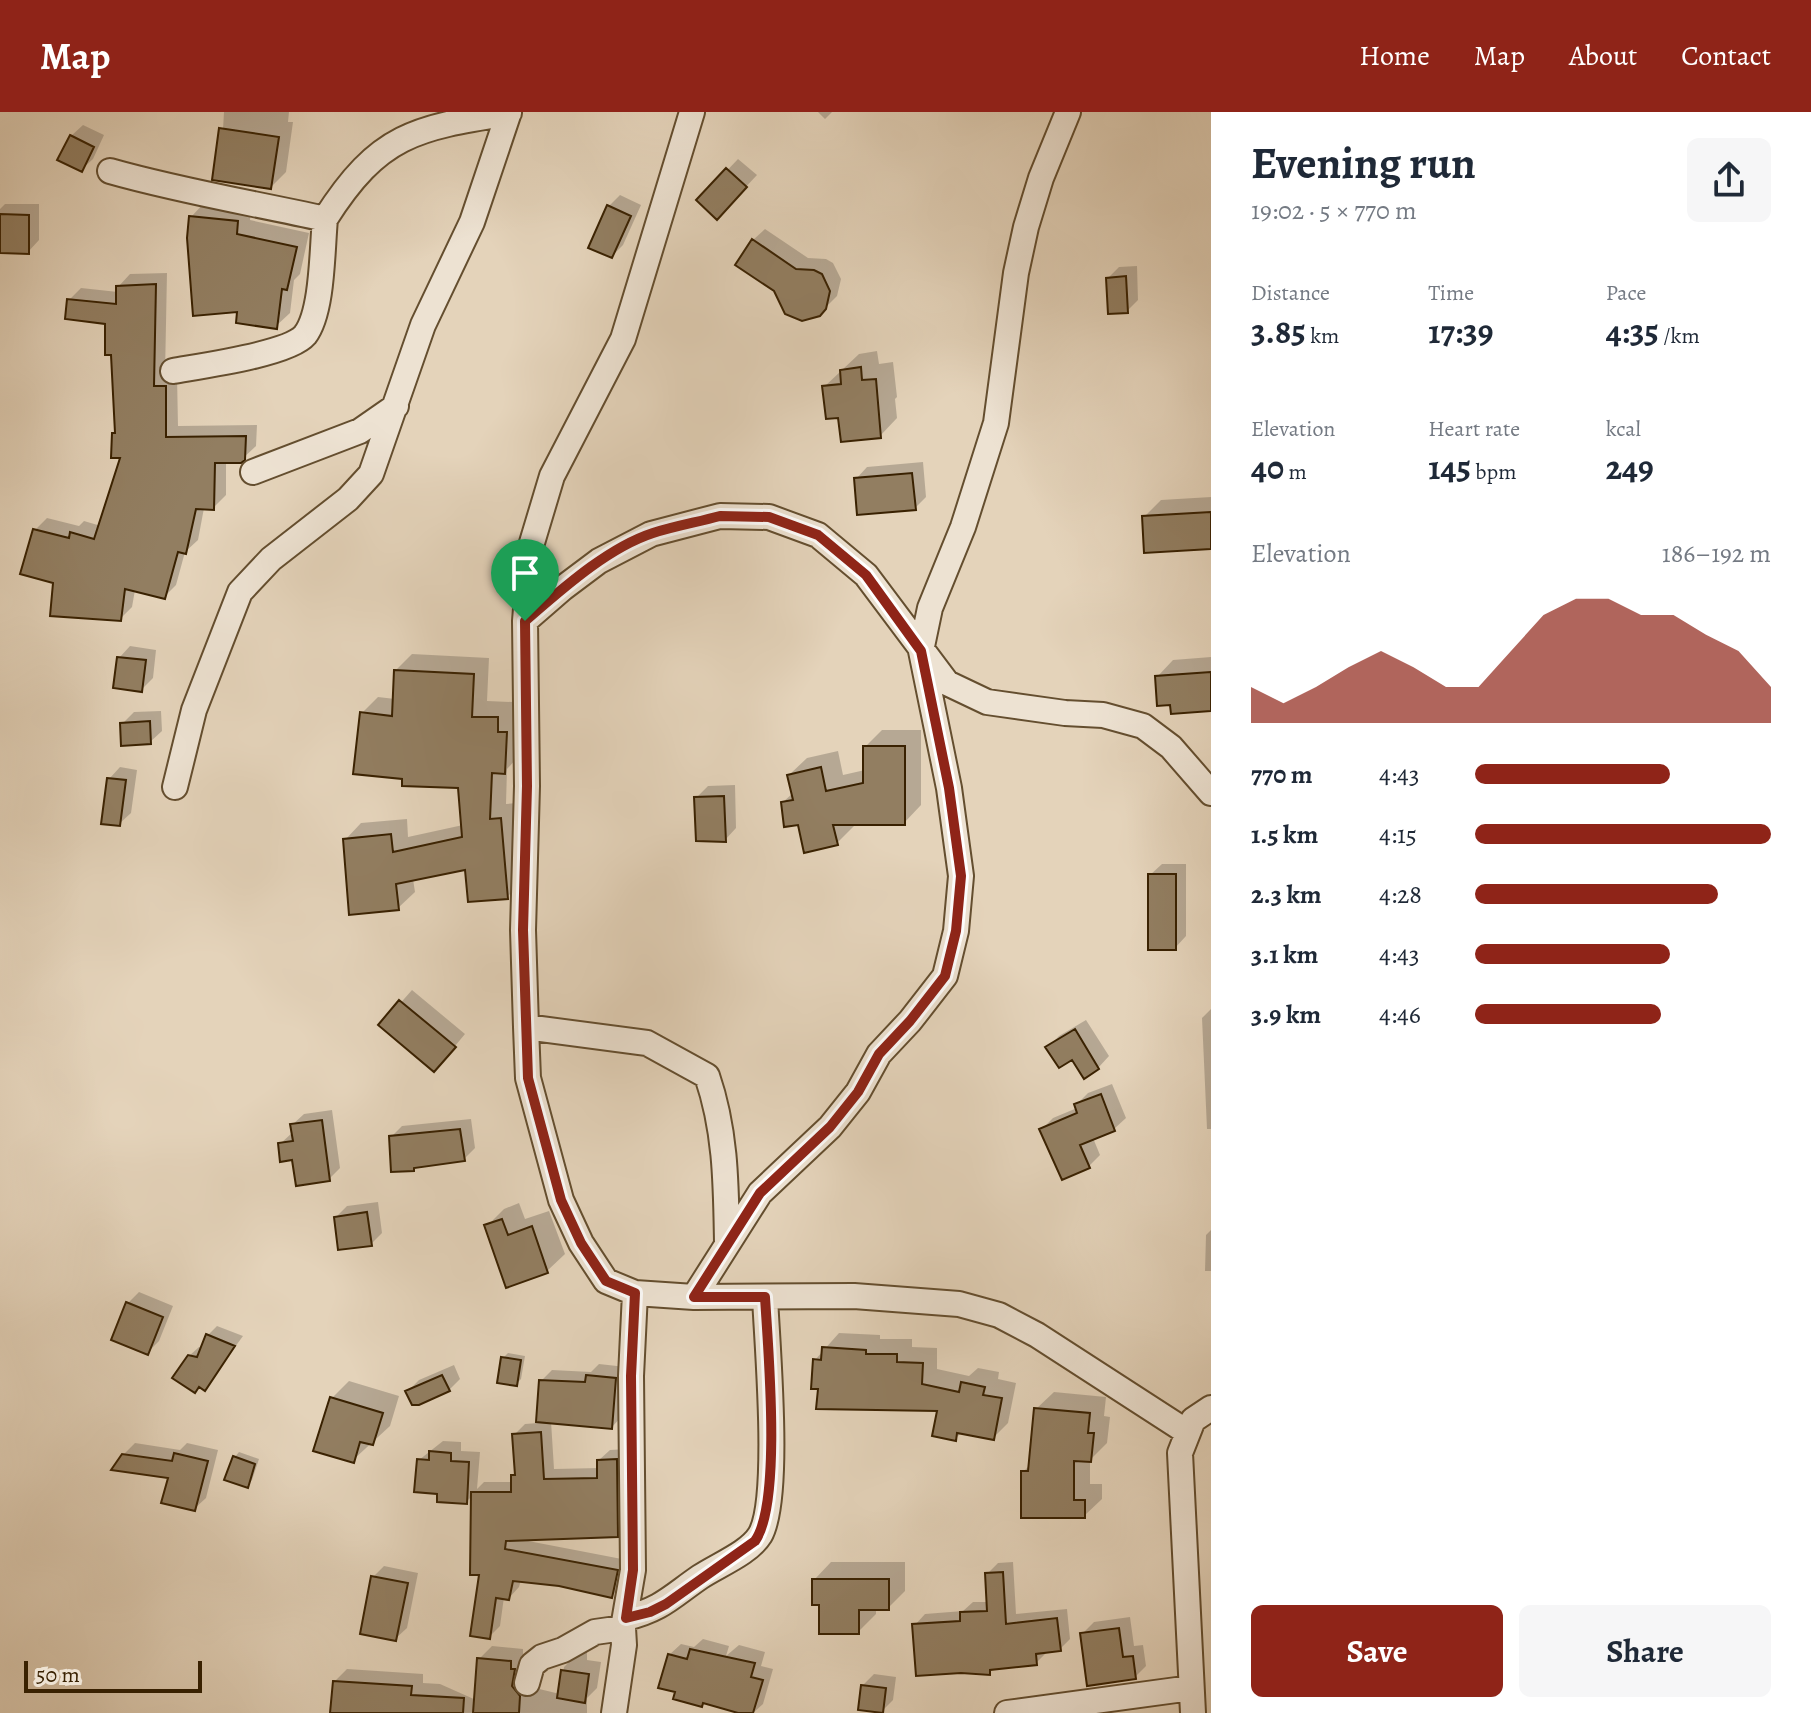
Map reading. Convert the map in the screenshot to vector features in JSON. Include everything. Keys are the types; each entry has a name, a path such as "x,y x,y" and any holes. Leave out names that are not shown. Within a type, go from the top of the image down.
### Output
{"street":[{"path":"692,112 623,339 552,476 531,546 525,621 527,786 523,930 528,1078 561,1200 581,1243 606,1281 635,1293 694,1297 911,1299 959,1304 999,1315 1081,1361 1187,1432"},
{"path":"694,1297 760,1193 830,1127 858,1092 879,1054 945,976 956,931 961,876 949,788 921,651 930,608 963,527 996,423 1016,273 1026,227 1041,178 1068,112"},
{"path":"173,371 284,348 304,335 315,311 325,219 346,186 392,143 414,132 509,113 472,222 423,325 371,474 348,499 271,559 240,592 194,710 175,787"},
{"path":"110,171 163,186 325,219"},
{"path":"253,472 360,431 396,406"},
{"path":"525,621 599,561 651,534 720,516 769,517 818,535 866,575 947,683 987,702 1103,715 1143,726 1171,747 1211,793"},
{"path":"526,1027 647,1043 707,1076 719,1109 726,1168 727,1243"},
{"path":"614,1713 633,1570 631,1376 635,1293"},
{"path":"527,1683 532,1665 542,1657 666,1604 755,1541 762,1532 768,1509 770,1477 765,1297"},
{"path":"1193,1713 1180,1453 1193,1420 1211,1408"},
{"path":"1007,1713 1191,1688"}],"building":[{"path":"219,128 279,137 271,189 212,180"},
{"path":"70,135 94,147 82,172 57,160"},
{"path":"726,168 747,187 717,220 696,200"},
{"path":"607,205 631,216 612,258 588,248"},
{"path":"0,214 29,215 29,254 0,253"},
{"path":"189,216 238,221 237,234 297,247 287,290 282,289 277,329 236,323 237,312 193,316 187,238"},
{"path":"752,239 796,269 814,270 822,274 830,291 826,309 820,316 802,321 785,314 774,291 735,265"},
{"path":"1126,276 1128,313 1108,314 1106,278"},
{"path":"156,284 154,386 166,386 166,437 246,436 245,460 241,463 215,463 214,510 196,509 186,554 178,552 165,599 125,589 121,621 50,616 53,583 20,574 33,529 69,538 70,532 94,539 120,458 111,458 112,433 115,433 111,355 105,355 105,324 65,319 67,299 116,304 116,286"},
{"path":"861,367 862,380 876,379 881,438 841,442 838,418 826,419 822,386 841,384 840,370"},
{"path":"912,473 916,510 857,515 854,478"},
{"path":"1211,512 1211,549 1144,553 1142,516"},
{"path":"117,657 146,660 142,692 113,688"},
{"path":"394,670 474,674 472,717 498,717 498,732 507,732 505,774 492,773 490,819 501,818 508,899 468,902 465,870 396,884 399,910 349,915 343,839 391,834 393,852 462,837 458,788 402,786 402,779 353,774 360,712 392,716"},
{"path":"1211,672 1211,711 1171,714 1170,705 1157,706 1155,676"},
{"path":"150,721 151,744 121,746 120,723"},
{"path":"863,746 905,746 905,825 833,825 838,845 804,853 798,825 784,827 781,802 793,800 787,775 821,767 826,791 863,783"},
{"path":"107,778 126,780 120,826 101,824"},
{"path":"724,796 726,842 696,841 694,797"},
{"path":"1148,874 1176,874 1176,950 1148,950"},
{"path":"399,1000 456,1047 434,1072 378,1025"},
{"path":"1075,1029 1099,1069 1084,1079 1072,1060 1059,1068 1045,1047"},
{"path":"1101,1094 1115,1131 1080,1145 1090,1168 1062,1180 1039,1129 1077,1113 1074,1104"},
{"path":"322,1120 330,1181 296,1186 292,1160 280,1162 278,1143 293,1141 290,1124"},
{"path":"460,1129 465,1161 391,1172 389,1136"},
{"path":"367,1212 372,1246 338,1250 334,1217"},
{"path":"502,1219 508,1235 532,1226 548,1273 506,1288 484,1225"},
{"path":"126,1302 163,1317 148,1355 111,1340"},
{"path":"206,1334 235,1346 205,1391 199,1387 195,1393 172,1378 188,1355 197,1357"},
{"path":"822,1347 866,1350 866,1354 897,1354 897,1362 923,1363 922,1384 959,1392 961,1382 985,1387 983,1395 1002,1398 994,1440 957,1433 956,1441 932,1436 937,1411 816,1409 818,1389 811,1389 813,1359 821,1360"},
{"path":"501,1357 521,1360 517,1386 497,1383"},
{"path":"442,1375 450,1391 419,1405 412,1405 405,1391"},
{"path":"586,1375 616,1378 612,1429 536,1422 539,1380 585,1382"},
{"path":"330,1397 383,1413 373,1445 360,1442 354,1463 313,1451"},
{"path":"1034,1408 1090,1413 1088,1433 1094,1433 1091,1462 1074,1461 1074,1500 1085,1500 1085,1518 1021,1518 1021,1471 1028,1471"},
{"path":"541,1432 544,1479 597,1478 597,1460 617,1459 618,1537 506,1541 505,1549 618,1570 612,1598 559,1586 513,1581 509,1600 496,1598 490,1639 470,1636 479,1575 470,1575 471,1492 511,1492 511,1475 515,1475 512,1434"},
{"path":"429,1451 451,1453 451,1461 469,1462 467,1504 437,1502 437,1494 414,1492 417,1459 429,1460"},
{"path":"174,1453 208,1461 195,1511 161,1503 168,1478 111,1470 122,1454 172,1461"},
{"path":"233,1456 255,1464 248,1488 224,1480"},
{"path":"1003,1572 1006,1624 1057,1618 1061,1651 1036,1654 1037,1665 990,1670 990,1675 916,1676 912,1624 960,1621 960,1612 987,1611 985,1573"},
{"path":"371,1576 408,1583 396,1641 360,1634"},
{"path":"812,1579 889,1579 889,1610 859,1610 859,1634 819,1634 819,1605 812,1605"},
{"path":"1119,1628 1123,1657 1133,1656 1136,1679 1087,1686 1080,1633"},
{"path":"690,1649 755,1663 751,1677 763,1680 753,1713 738,1713 703,1703 702,1707 673,1699 675,1692 658,1688 668,1654 687,1659"},
{"path":"477,1658 511,1661 511,1669 515,1669 512,1686 520,1696 519,1713 473,1713"},
{"path":"561,1670 589,1674 585,1703 557,1698"},
{"path":"333,1681 412,1686 411,1695 464,1698 463,1713 330,1713"},
{"path":"861,1685 886,1688 883,1713 858,1710"}],"route":[{"path":"720,516 769,517 818,535 866,575 921,651 949,788 961,876 956,931 945,976 879,1054 858,1092 830,1127 760,1193 694,1297 765,1297 770,1477 768,1509 762,1532 755,1541 697,1579 666,1604 626,1618 633,1570 631,1376 635,1293 606,1281 581,1243 561,1200 528,1078 523,930 527,786 525,621 599,561 651,534 720,516"}]}
